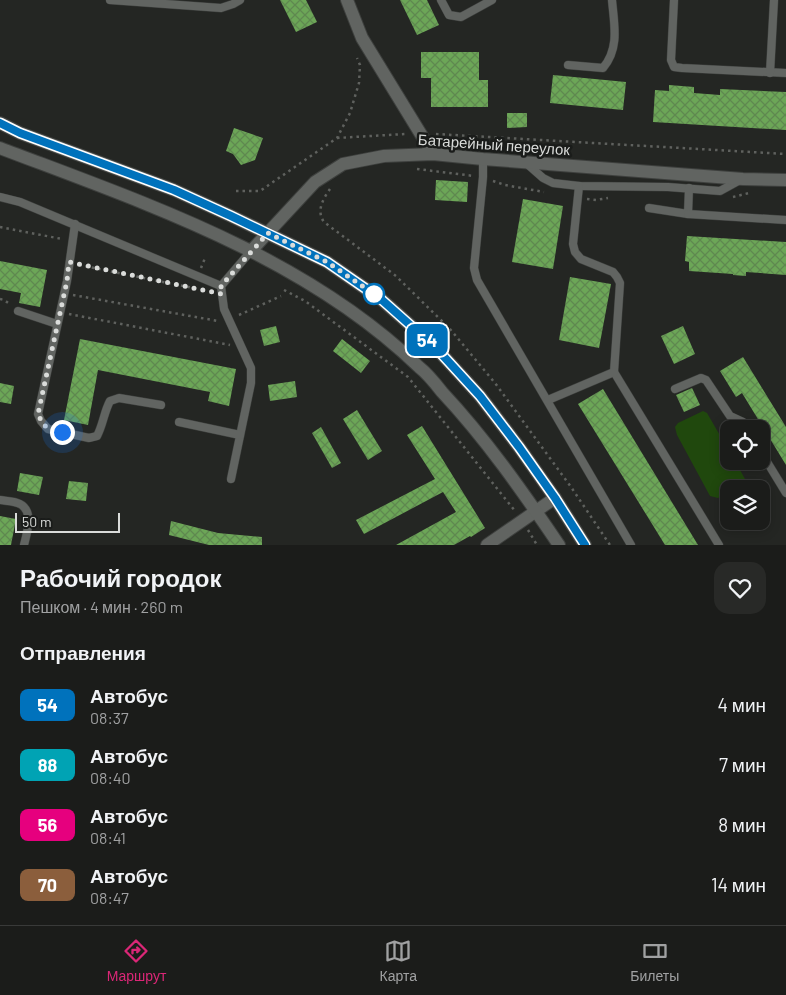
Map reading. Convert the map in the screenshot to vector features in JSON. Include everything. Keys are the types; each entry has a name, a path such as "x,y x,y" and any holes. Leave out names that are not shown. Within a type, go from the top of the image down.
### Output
{"main road":[{"path":"347,0 362,38 433,154"},
{"path":"0,123 20,133 174,190 268,233 327,262 382,300 436,348 480,396 555,498 585,545"},
{"path":"0,148 164,211 251,251 314,286 367,322 420,367 463,414 501,463 559,545"},
{"name":"Батарейный переулок","path":"251,251 316,182 344,164 384,156 433,154 743,179 786,180"},
{"path":"487,545 555,498"}],"lane":[{"path":"110,0 221,8 240,0"},
{"path":"441,0 450,15 461,17 492,0"},
{"path":"568,65 603,68 610,60 615,39 612,0"},
{"path":"674,0 670,60 674,67 786,74"},
{"path":"770,72 774,0"},
{"path":"483,159 484,177 474,268 477,280 631,545"},
{"path":"525,162 543,178 553,183 579,186 668,187 720,191 743,179"},
{"path":"579,186 573,244 575,252 581,259 613,272 620,283 614,372 719,545"},
{"path":"688,214 689,188"},
{"path":"0,197 20,202 75,224 222,290 224,309 251,368 252,383 231,479"},
{"path":"649,208 688,214 786,220"},
{"path":"75,224 64,293 38,414 41,421 48,429 89,438 97,436 110,401 119,398 161,405"},
{"name":"Батарейный переулок","path":"222,290 251,251"},
{"path":"18,311 57,324"},
{"path":"548,400 614,372"},
{"path":"675,389 701,378 706,380 730,416 739,420"},
{"path":"179,422 240,436"},
{"path":"770,467 786,493"},
{"path":"0,500 20,504 27,511 28,524 24,545"}],"path":[{"path":"236,191 260,191 338,138 350,113 358,83 360,65 357,57"},
{"path":"338,138 420,133 460,134 786,154"},
{"path":"415,169 484,177"},
{"path":"331,188 319,210 320,217 396,276 450,330 495,383 571,487 610,545"},
{"path":"0,227 73,241"},
{"path":"69,262 222,290"},
{"path":"284,290 305,301 408,377 523,520"},
{"path":"64,293 224,322 281,296"},
{"path":"0,299 12,305"},
{"path":"60,313 236,347"}],"green space":[{"path":"703,411 707,413 720,435 720,470 740,470 745,480 720,480 720,497 710,496 677,435 675,427 678,423"}],"building":[{"path":"280,0 306,0 317,22 296,32"},
{"path":"400,0 427,0 439,25 417,35"},
{"path":"421,52 479,52 479,80 488,80 488,107 431,107 431,78 421,78"},
{"path":"553,75 626,82 623,110 550,103"},
{"path":"669,85 694,87 694,93 720,95 720,89 786,92 786,130 653,122 655,90 669,91"},
{"path":"507,113 527,113 527,127 507,128"},
{"path":"234,128 263,138 255,160 241,165 233,154 226,151"},
{"path":"436,180 468,182 467,202 435,200"},
{"path":"523,199 563,206 553,269 512,262"},
{"path":"687,236 786,242 786,275 746,272 746,276 689,271 689,262 685,261"},
{"path":"0,261 47,270 40,307 19,303 21,293 0,289"},
{"path":"570,277 611,284 599,348 559,340"},
{"path":"276,326 280,342 264,346 260,330"},
{"path":"683,326 695,354 674,364 661,336"},
{"path":"80,339 236,369 229,406 208,401 210,392 98,370 88,425 64,420"},
{"path":"342,339 370,361 361,373 333,351"},
{"path":"743,357 786,427 786,465 770,439 770,420 758,420 742,393 736,397 720,371"},
{"path":"295,381 297,397 270,401 268,385"},
{"path":"0,383 14,386 11,404 0,402"},
{"path":"692,388 700,405 684,412 676,395"},
{"path":"603,389 698,545 665,545 578,404"},
{"path":"357,410 382,451 368,460 343,419"},
{"path":"422,426 485,528 454,545 396,545 456,512 443,492 364,534 356,520 435,479 407,435"},
{"path":"321,427 341,463 332,468 312,433"},
{"path":"20,473 43,477 39,495 17,491"},
{"path":"69,481 88,483 86,501 66,499"},
{"path":"0,516 16,519 11,545 0,545"},
{"path":"171,521 218,533 262,537 262,545 209,545 169,535"}],"bus line":[{"name":"54","path":"0,123 20,133 174,190 268,233 327,262 382,300 436,348 480,396 555,498 585,545"}],"route":[{"path":"62,432 48,429 38,414 67,281 69,262 222,294 221,286 268,233 327,262 374,294"}]}
